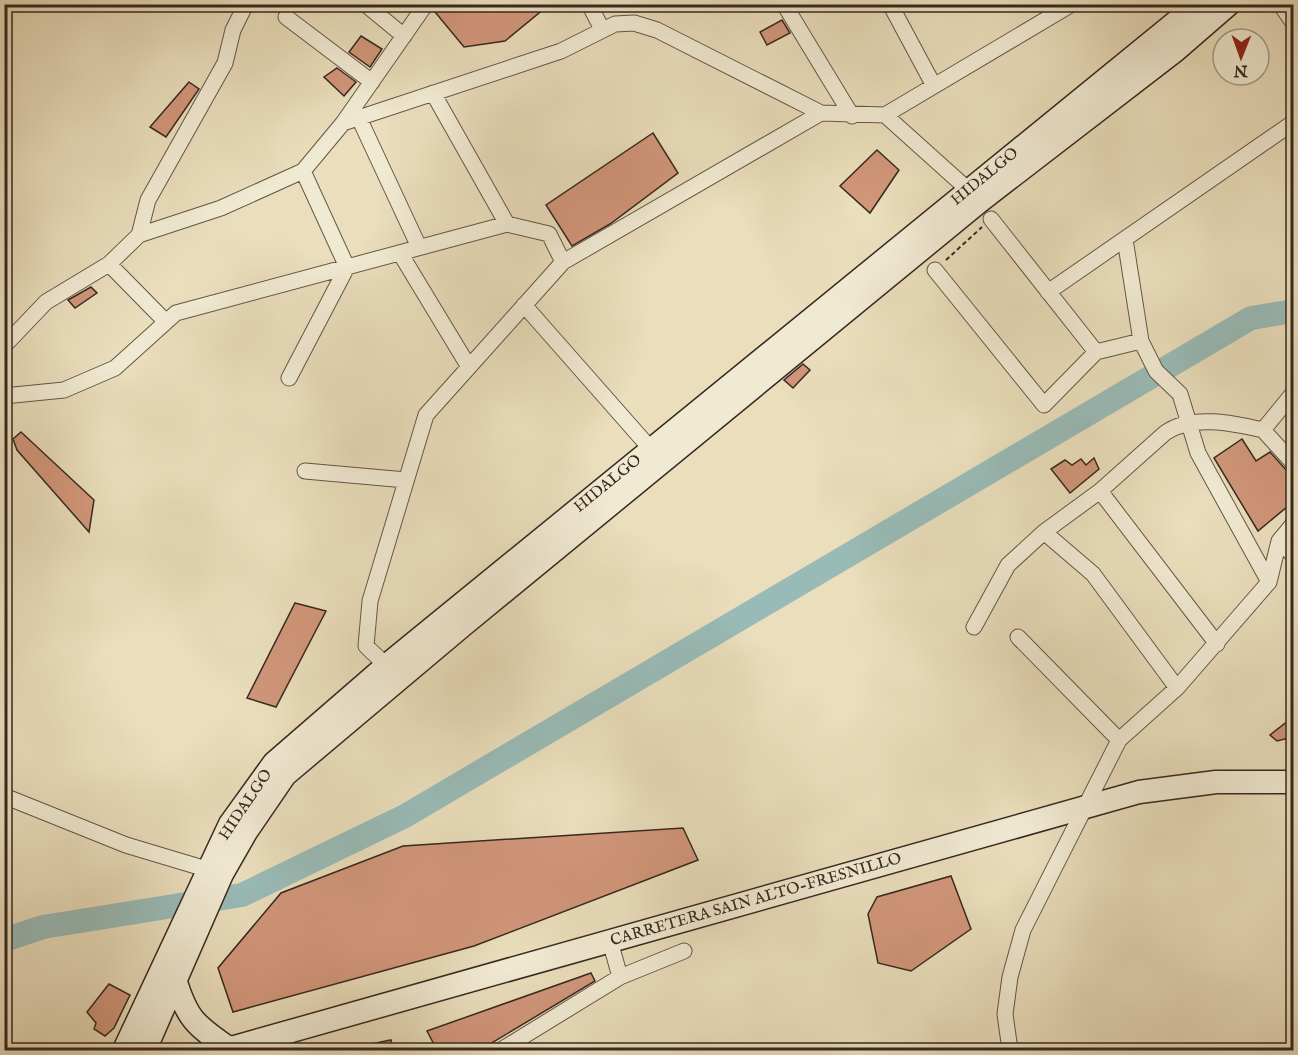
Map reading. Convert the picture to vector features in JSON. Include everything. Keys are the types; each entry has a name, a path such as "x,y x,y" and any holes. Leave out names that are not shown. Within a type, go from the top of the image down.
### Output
{"main road":[{"name":"HIDALGO","path":"124,1050 212,877 285,775 393,671 656,455 1176,50 1214,7"},
{"path":"175,979 184,1008 200,1028 233,1050 1083,811 1139,799 1289,781"},
{"name":"HIDALGO","path":"145,1050 175,979 192,920"}],"street":[{"path":"139,235 148,200 225,63 233,30 246,4"},
{"path":"365,4 404,36"},
{"path":"4,346 46,302 109,264 139,235 222,208 303,171 343,123 426,4"},
{"path":"589,4 602,29"},
{"path":"784,4 852,116"},
{"path":"890,4 934,86"},
{"path":"343,123 561,51 615,24 634,23 657,30 821,113 852,116 885,115 1072,4"},
{"path":"1280,4 1293,24"},
{"path":"286,17 372,82"},
{"path":"433,93 507,224"},
{"path":"393,671 366,646 370,601 426,415 563,262 821,113"},
{"path":"885,115 980,204 1096,352"},
{"path":"359,118 419,247"},
{"path":"1048,292 1292,126"},
{"path":"303,171 347,267"},
{"path":"4,396 64,390 115,368 176,313 507,224 549,234 563,262"},
{"path":"1125,239 1141,342 1156,371 1180,394 1198,453 1269,582"},
{"path":"400,252 469,367"},
{"path":"109,264 166,322"},
{"path":"289,378 347,267"},
{"path":"935,270 1044,405 1096,352 1141,342"},
{"path":"524,305 656,455"},
{"path":"1263,430 1293,392"},
{"path":"974,627 1008,565 1044,532 1100,491 1173,427 1190,423 1217,422 1263,430 1293,464"},
{"path":"304,471 406,480"},
{"path":"1100,491 1217,645"},
{"path":"1010,1050 1005,1014 1010,977 1023,930 1119,740 1177,688 1217,645 1269,582 1279,541 1293,523"},
{"path":"1044,532 1093,574 1177,688"},
{"path":"1279,541 1293,556"},
{"path":"1018,637 1119,740"},
{"path":"4,796 212,877"},
{"path":"611,944 620,977"},
{"path":"501,1050 620,977 684,951"}],"path":[{"path":"935,270 980,204"}],"building":[{"path":"440,4 550,4 505,41 464,47 435,12"},
{"path":"782,20 790,33 767,45 760,32"},
{"path":"361,36 382,49 370,67 349,52"},
{"path":"337,68 356,82 344,96 324,77"},
{"path":"189,82 199,89 166,137 150,127"},
{"path":"653,133 678,173 610,224 572,246 546,205"},
{"path":"877,150 899,170 870,213 840,186"},
{"path":"91,287 97,293 75,308 68,300"},
{"path":"803,364 810,370 793,388 784,380"},
{"path":"21,432 94,500 89,532 17,450 13,439"},
{"path":"1242,439 1256,461 1270,452 1287,471 1293,474 1293,502 1258,531 1214,458"},
{"path":"1094,458 1099,469 1070,493 1051,469 1065,460 1072,465 1081,459 1086,465"},
{"path":"295,603 326,611 276,707 247,698"},
{"path":"1293,717 1293,737 1277,741 1270,735"},
{"path":"683,828 698,860 474,946 233,1012 218,968 281,893 403,846"},
{"path":"951,876 971,929 911,971 878,963 868,914 877,897"},
{"path":"591,973 595,981 480,1050 437,1050 427,1031"},
{"path":"109,984 130,995 114,1028 105,1036 94,1029 96,1023 87,1012"},
{"path":"391,1040 393,1050 362,1050 361,1046"}],"waterway":[{"path":"4,940 43,927 242,895 405,816 1251,318 1294,311"}]}
